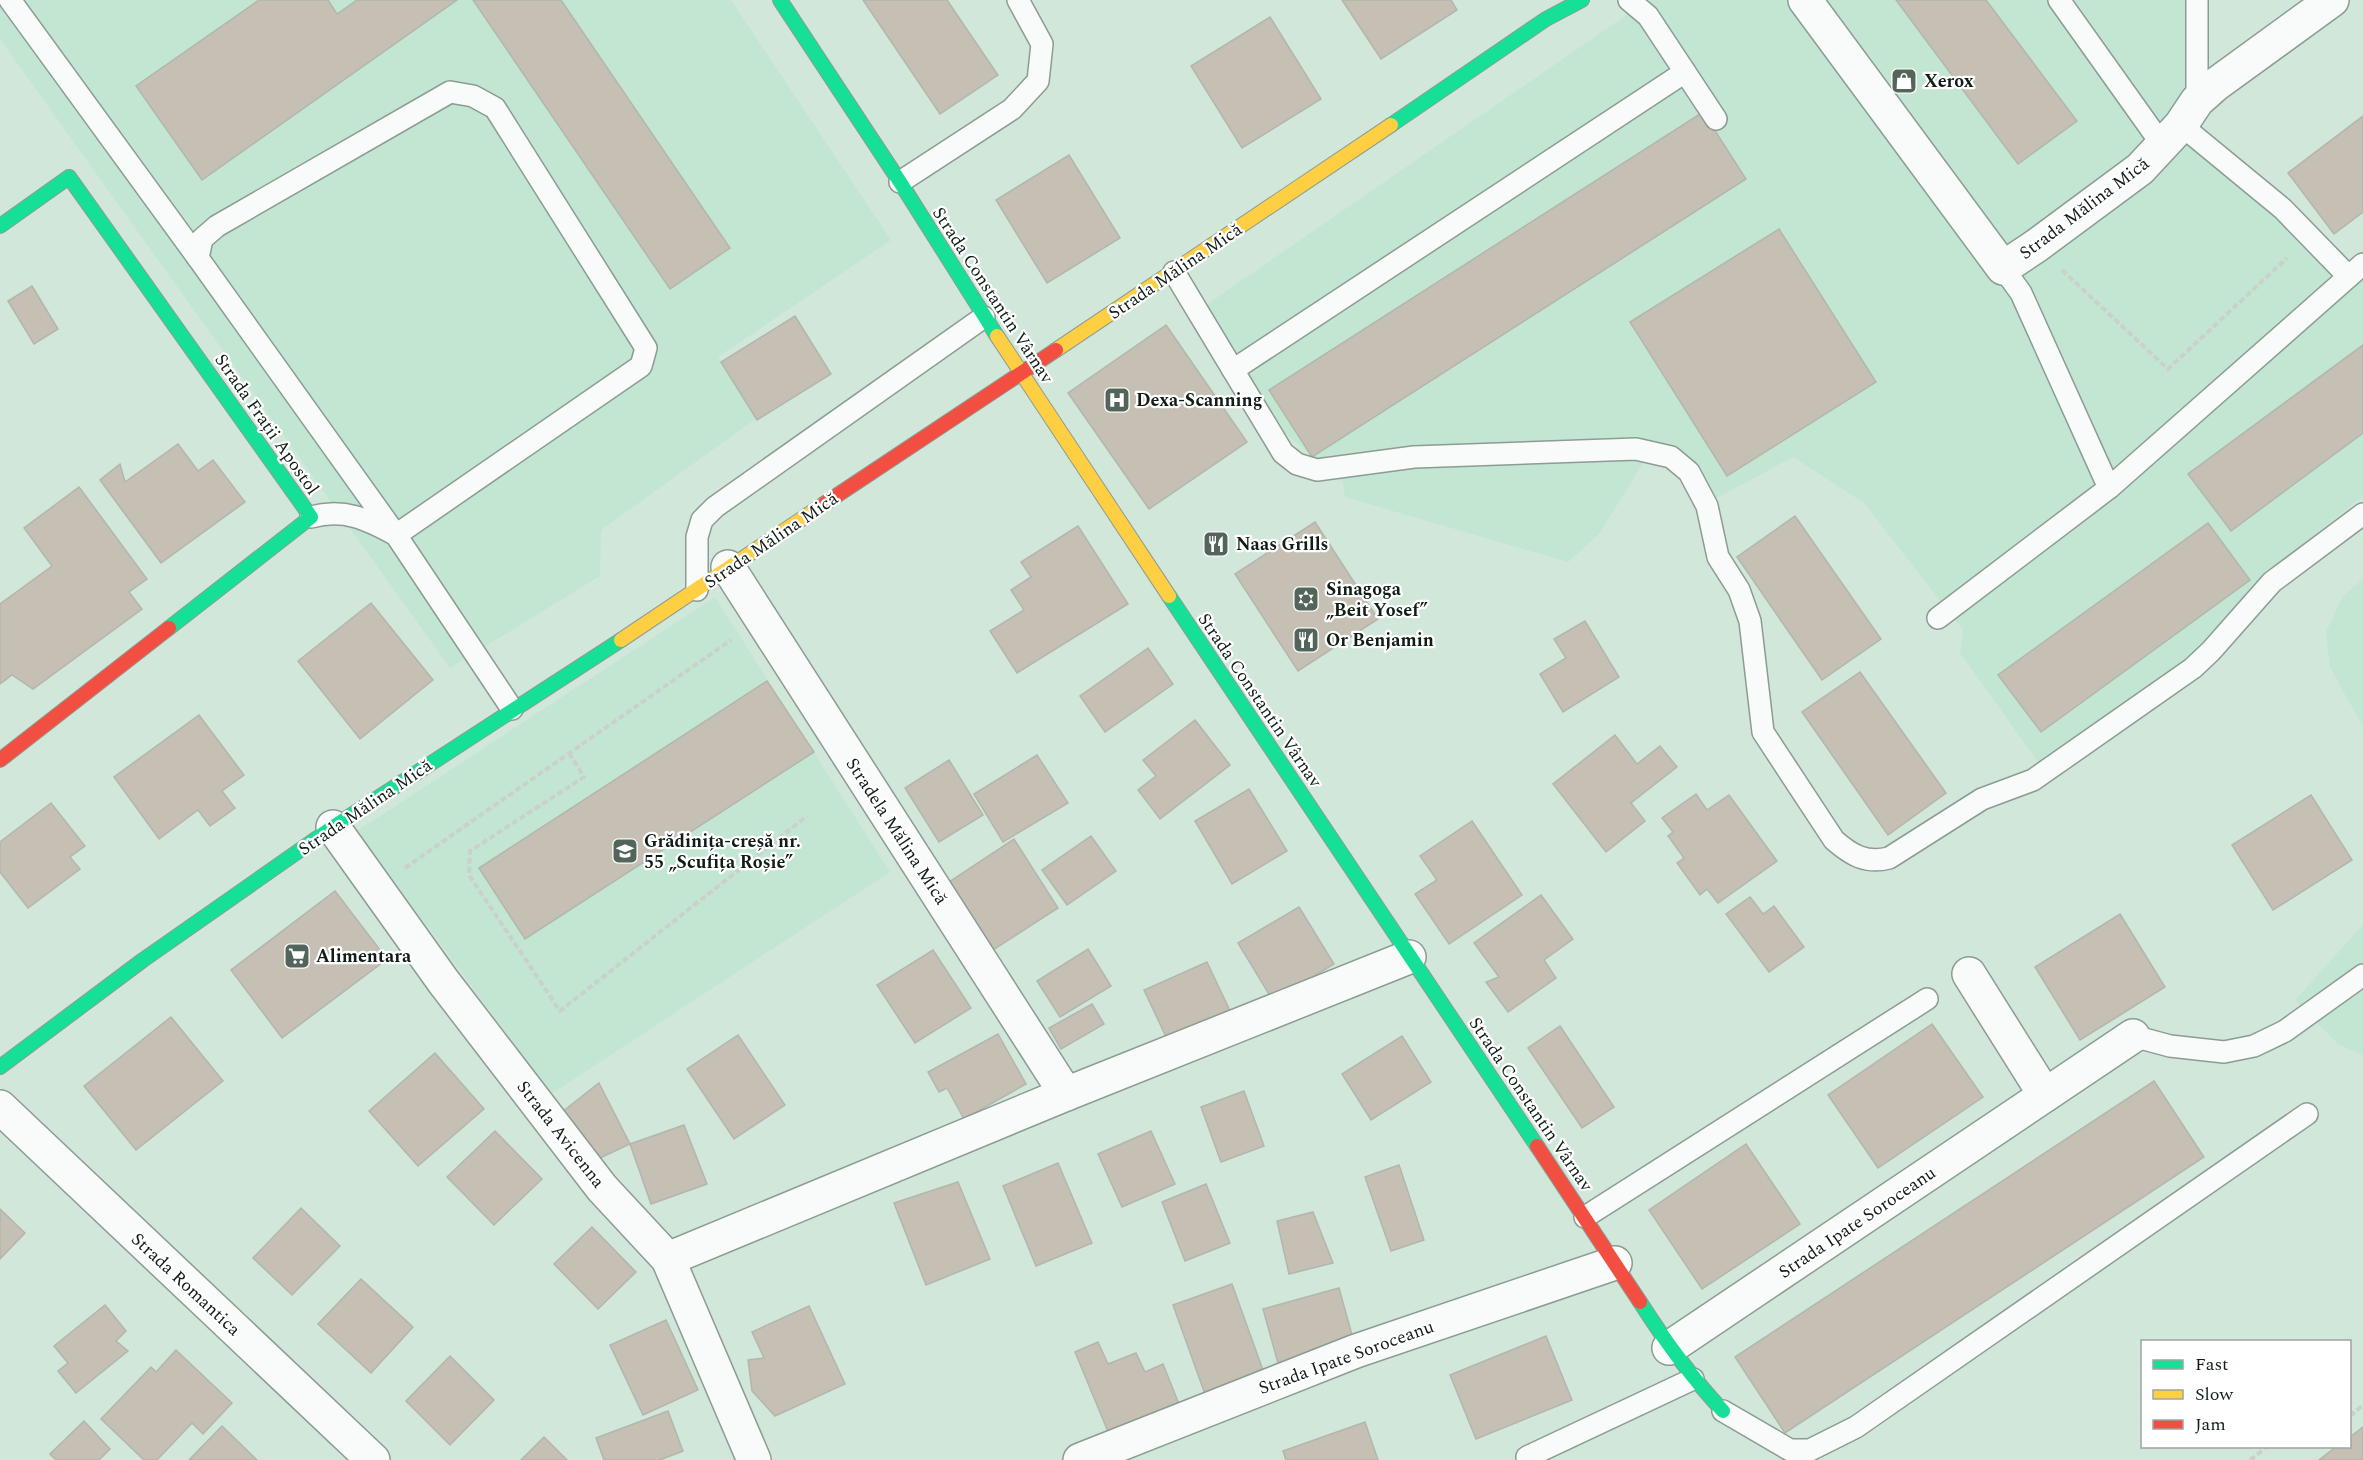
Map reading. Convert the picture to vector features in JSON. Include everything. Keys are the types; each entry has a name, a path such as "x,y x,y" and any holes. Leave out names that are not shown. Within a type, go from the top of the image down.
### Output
{"street":[{"name":"Strada Constantin Vârnav","path":"780,0 900,182 984,317 1409,957 1585,1217 1669,1348 1693,1379 1724,1411"},
{"name":"Strada Mălina Mică","path":"0,1067 143,960 333,827 697,590 728,567 1174,272 1542,9 1582,0"},
{"name":"Strada Mălina Mică","path":"1805,0 2003,268 2140,169 2214,85 2332,0"},
{"name":"Strada Frații Apostol","path":"0,226 69,177 311,517 0,760"},
{"name":"Stradela Mălina Mică","path":"728,567 1066,1094"},
{"name":"Strada Avicenna","path":"333,827 443,981 602,1188 668,1259 754,1460"},
{"path":"668,1259 1066,1094 1409,957"},
{"path":"1969,974 2045,1095"},
{"name":"Strada Ipate Soroceanu","path":"1669,1348 2133,1036"},
{"name":"Strada Romantica","path":"0,1107 373,1460"},
{"name":"Strada Ipate Soroceanu","path":"1080,1460 1356,1351 1615,1263"}],"lane":[{"path":"10,0 396,535 513,709"},
{"path":"900,182 1012,109 1038,81 1042,44 1018,0"},
{"path":"1629,0 1648,16 1716,119"},
{"path":"1938,618 2109,488 2356,270 2310,237 2283,209 2180,124 2059,0"},
{"path":"2180,124 2197,0"},
{"path":"1233,370 1684,72"},
{"path":"198,258 202,239 218,226 450,92 473,96 495,108 645,348 641,366 396,535"},
{"path":"2003,268 2021,293 2109,488"},
{"path":"1174,272 1283,453 1297,464 1317,470 1413,457 1636,449 1671,457 1689,472 1707,506 1719,557 1739,590 1750,621 1764,732 1834,840 1846,851 1860,858 1876,861 1889,858 1982,799 2033,780 2193,668 2272,582 2363,514"},
{"path":"697,590 697,537 702,520 715,507 984,317"},
{"path":"311,517 328,512 345,514 374,523 396,535"},
{"path":"2133,1036 2170,1046 2224,1052 2254,1046 2285,1031 2363,975"},
{"path":"1585,1217 1927,999"},
{"path":"1724,1411 1790,1450 1810,1450 1829,1442 1856,1427 2307,1114"},
{"path":"1528,1460 1527,1457 1693,1379"}],"path":[{"path":"2036,246 2168,369 2310,237"},
{"path":"376,888 761,619"},
{"path":"569,753 584,777 470,851 469,875 560,1011 807,816"},
{"path":"2351,1414 2363,1405"},
{"path":"2250,1460 2265,1448"}],"shaded area":[{"path":"0,0 731,0 891,240 718,357 757,418 601,530 600,576 450,668 0,39"},
{"path":"1641,0 2188,0 2194,144 2363,278 2363,496 2282,561 2203,649 2041,766 1960,653 1963,630 1864,503 1793,457 1713,500 1676,446 1644,462 1599,534 1568,562 1345,497 1343,482 1283,432 1206,305 1641,5"},
{"path":"2363,579 2363,727 2330,667 2326,632 2343,596"},
{"name":"Grădinița-creșă nr. 55 „Scufița Roșie”","path":"715,597 890,872 551,1094 357,831"},
{"path":"2363,925 2363,1055 2338,1044 2295,1000"}],"building":[{"path":"259,0 328,0 337,14 357,0 457,0 202,180 136,86"},
{"path":"473,0 561,0 730,248 670,289"},
{"path":"863,0 947,0 998,75 940,114"},
{"path":"1342,0 1451,0 1457,10 1381,59"},
{"path":"1896,0 1986,0 2077,121 2018,164"},
{"path":"1270,17 1321,99 1242,148 1191,66"},
{"path":"1703,112 1746,179 1312,457 1269,390"},
{"path":"2363,116 2363,212 2334,234 2288,173"},
{"path":"1069,155 1120,238 1047,283 996,200"},
{"path":"1779,229 1876,382 1727,476 1630,322"},
{"path":"32,286 58,329 34,344 8,301"},
{"path":"795,316 831,374 757,420 721,362"},
{"path":"1166,325 1247,442 1149,509 1068,393"},
{"path":"2363,345 2363,433 2231,531 2188,474"},
{"path":"178,444 198,471 213,460 245,502 161,563 100,480 120,464 125,482"},
{"path":"79,487 147,579 129,592 142,609 33,689 12,675 0,684 0,604 52,566 24,528"},
{"path":"1795,516 1881,639 1822,680 1737,557"},
{"path":"1315,522 1378,619 1298,671 1235,574"},
{"path":"2208,523 2250,580 2041,732 1998,675"},
{"path":"1078,526 1128,604 1017,673 990,631 1024,610 1011,590 1031,577 1021,562"},
{"path":"371,603 433,680 360,739 298,661"},
{"path":"1585,621 1619,677 1563,712 1540,674 1566,658 1554,639"},
{"path":"1148,648 1173,684 1105,732 1080,696"},
{"path":"1860,672 1946,793 1888,835 1802,712"},
{"path":"767,681 814,752 525,939 479,868"},
{"path":"199,715 244,775 222,791 235,808 210,826 198,810 159,839 114,777"},
{"path":"1195,720 1230,765 1160,819 1138,790 1156,776 1143,760"},
{"path":"1615,735 1637,764 1660,746 1677,767 1631,803 1645,821 1606,852 1553,784"},
{"path":"1037,755 1068,803 1003,842 974,794"},
{"path":"949,760 983,815 939,842 905,788"},
{"path":"1249,789 1287,851 1232,884 1195,821"},
{"path":"1696,794 1707,810 1729,795 1777,861 1718,903 1707,889 1700,895 1677,863 1684,858 1668,836 1673,832 1662,818"},
{"path":"2311,795 2352,860 2273,910 2232,845"},
{"path":"51,803 85,846 70,857 80,869 28,908 0,872 0,842"},
{"path":"1472,821 1522,895 1449,944 1415,894 1437,880 1420,856"},
{"path":"1091,836 1116,871 1067,905 1042,870"},
{"path":"1014,839 1058,908 993,950 949,882"},
{"path":"335,891 387,959 282,1038 231,970"},
{"path":"1541,895 1573,939 1544,960 1556,978 1508,1012 1486,982 1499,977 1474,943"},
{"path":"1750,897 1763,914 1774,906 1804,947 1769,972 1726,914"},
{"path":"1299,907 1334,964 1273,1001 1238,943"},
{"path":"2120,914 2165,987 2080,1040 2035,967"},
{"path":"1088,949 1111,986 1060,1017 1037,981"},
{"path":"933,950 971,1008 915,1043 877,985"},
{"path":"1207,962 1231,1013 1168,1041 1144,990"},
{"path":"1092,1004 1104,1024 1061,1049 1049,1028"},
{"path":"171,1017 223,1081 136,1150 84,1086"},
{"path":"1932,1024 1983,1097 1878,1168 1828,1095"},
{"path":"1560,1026 1614,1107 1582,1128 1528,1048"},
{"path":"998,1034 1026,1084 964,1119 947,1088 939,1092 928,1072"},
{"path":"738,1035 785,1105 734,1139 687,1069"},
{"path":"1402,1036 1431,1082 1371,1120 1342,1074"},
{"path":"435,1053 484,1109 418,1166 369,1111"},
{"path":"2154,1081 2204,1157 1785,1433 1735,1357"},
{"path":"599,1083 630,1144 600,1158 562,1112"},
{"path":"1244,1091 1264,1146 1221,1162 1201,1107"},
{"path":"684,1125 707,1184 651,1204 630,1144"},
{"path":"495,1131 542,1179 494,1225 447,1177"},
{"path":"1151,1131 1175,1184 1122,1207 1098,1154"},
{"path":"1746,1144 1800,1224 1702,1289 1649,1210"},
{"path":"1058,1163 1092,1243 1036,1266 1003,1186"},
{"path":"1399,1165 1424,1240 1391,1251 1365,1177"},
{"path":"958,1182 990,1259 926,1285 894,1203"},
{"path":"1206,1184 1230,1243 1185,1261 1162,1202"},
{"path":"301,1208 340,1246 292,1295 253,1258"},
{"path":"0,1209 25,1233 0,1259"},
{"path":"1313,1212 1333,1263 1289,1274 1277,1221"},
{"path":"592,1227 636,1272 598,1309 554,1264"},
{"path":"361,1279 413,1327 371,1373 318,1324"},
{"path":"1232,1284 1264,1373 1205,1394 1173,1305"},
{"path":"1339,1288 1354,1342 1278,1363 1263,1309"},
{"path":"105,1305 126,1331 116,1341 128,1351 76,1393 58,1371 68,1363 54,1346"},
{"path":"809,1306 845,1384 775,1416 752,1391 748,1360 764,1358 752,1332"},
{"path":"666,1320 698,1390 643,1415 610,1345"},
{"path":"1546,1336 1572,1400 1476,1439 1450,1375"},
{"path":"1098,1342 1108,1364 1136,1353 1145,1372 1163,1364 1179,1404 1109,1434 1075,1352"},
{"path":"176,1350 232,1403 203,1434 192,1423 157,1460 144,1460 101,1419 151,1367 156,1372"},
{"path":"450,1356 494,1400 450,1445 406,1401"},
{"path":"668,1411 683,1451 660,1460 604,1460 596,1438"},
{"path":"84,1421 110,1449 99,1460 56,1460 50,1454"},
{"path":"1365,1422 1378,1460 1286,1460 1283,1451"},
{"path":"222,1426 257,1460 189,1460"},
{"path":"2363,1427 2363,1460 2319,1460 2334,1448 2351,1448 2351,1436"},
{"path":"544,1437 567,1460 521,1460"}],"traffic: fast":[{"path":"780,0 900,182 997,336"},
{"path":"1391,125 1546,19 1582,0"},
{"path":"0,226 69,177 311,517 169,628"},
{"path":"1169,596 1537,1146"},
{"path":"0,1067 143,960 333,827 621,640"},
{"path":"1640,1302 1679,1358 1723,1411"}],"traffic: slow":[{"path":"1056,350 1391,125"},
{"path":"997,336 1169,596"},
{"path":"621,640 824,504"}],"traffic: jam":[{"path":"824,504 1056,350"},
{"path":"0,760 169,628"},
{"path":"1537,1146 1640,1302"}],"place":[{"name":"Xerox","path":"1904,81"},
{"name":"Dexa-Scanning","path":"1117,400"},
{"name":"Naas Grills","path":"1216,544"},
{"name":"Sinagoga „Beit Yosef”","path":"1306,599"},
{"name":"Or Benjamin","path":"1306,640"},
{"name":"Grădinița-creșă nr. 55 „Scufița Roșie”","path":"625,851"},
{"name":"Alimentara","path":"297,956"}]}
